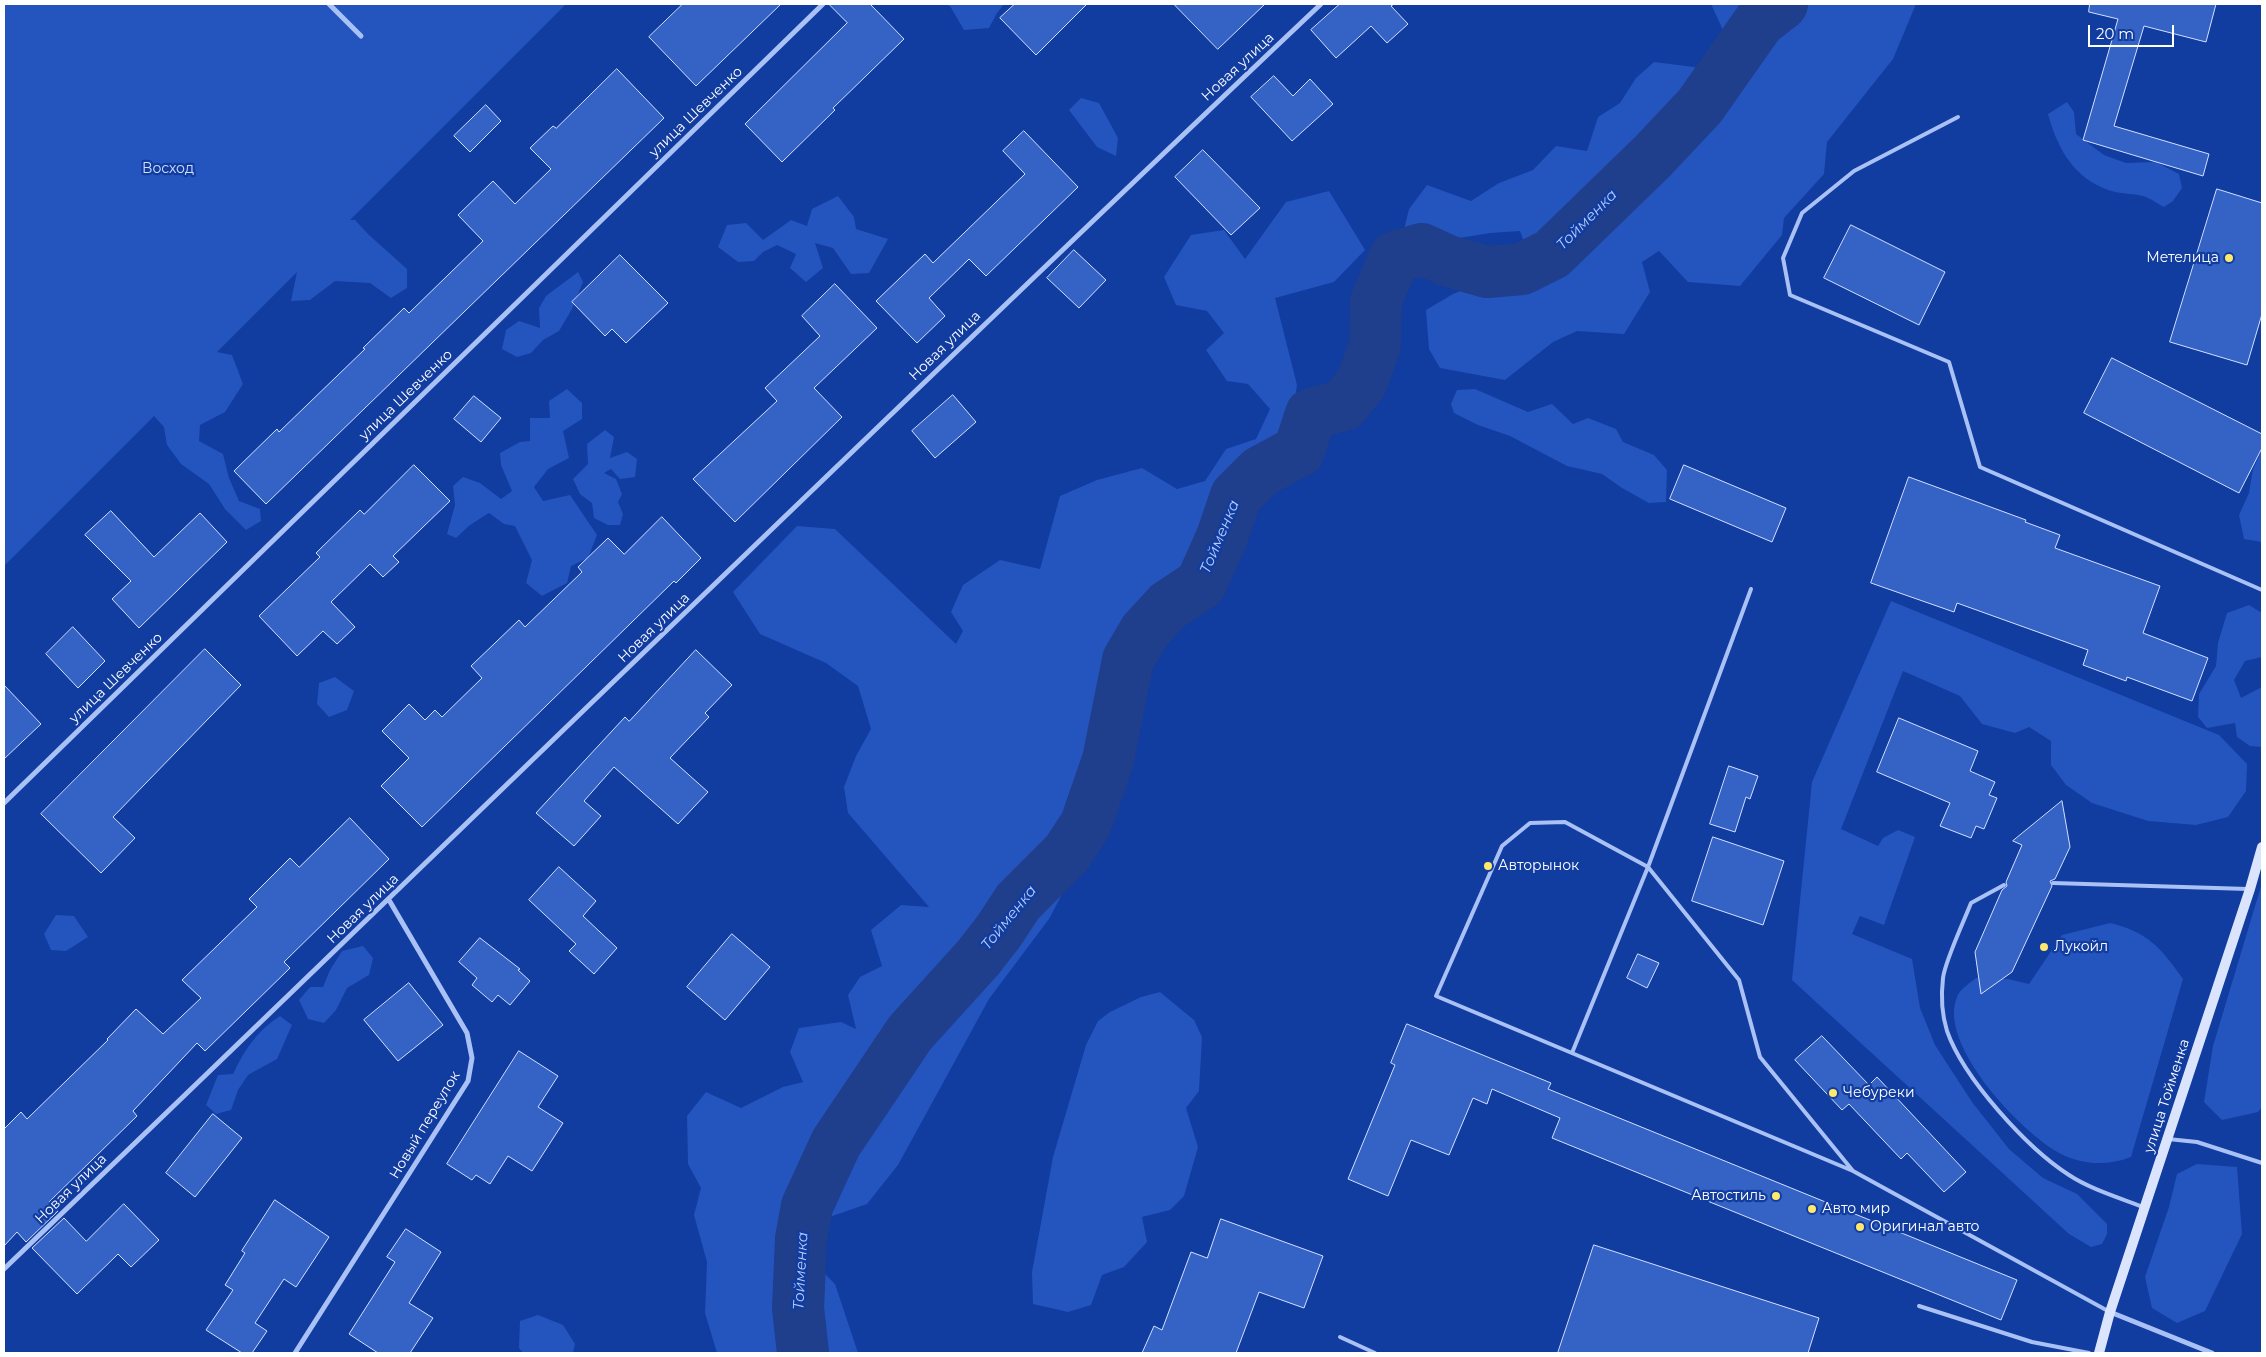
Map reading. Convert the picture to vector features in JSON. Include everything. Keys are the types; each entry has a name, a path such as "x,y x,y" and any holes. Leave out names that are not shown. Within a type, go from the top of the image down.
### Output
{"street":[{"path":"329,4 361,36"},
{"name":"улица Шевченко","path":"4,803 824,4"},
{"name":"Новая улица","path":"4,1269 389,900 997,311 1321,4"},
{"name":"улица Тойменка","path":"2099,1353 2110,1312 2250,889 2262,847"},
{"name":"Новый переулок","path":"295,1353 468,1081 472,1058 467,1032 389,900"},
{"path":"2110,1312 2212,1353"}],"lane":[{"path":"1958,117 1854,171 1802,213 1783,258 1790,295 1949,362 1980,467 2262,590"},
{"path":"1572,1053 1648,867 1752,589"},
{"path":"1853,1171 1760,1057 1739,980 1648,867 1565,822 1530,823 1502,846 1436,996 1853,1171 2110,1312"},
{"path":"2054,883 2250,889"},
{"path":"2004,885 1971,903 1943,976 1942,1007 1947,1031 1966,1066 2000,1113 2034,1148 2070,1176 2144,1208"},
{"path":"2168,1139 2197,1142 2262,1163"},
{"path":"1919,1306 2032,1342 2089,1353"},
{"path":"1340,1337 1376,1353"}],"green space":[{"name":"Восход","path":"4,4 566,4 350,220 355,220 407,269 407,288 391,298 370,283 335,281 310,300 291,301 297,272 217,352 232,355 243,384 225,412 200,425 199,441 223,454 229,478 239,501 260,509 261,521 246,530 225,509 209,484 181,464 167,445 164,427 154,416 4,566"},
{"path":"945,4 1004,4 989,28 964,30 950,6"},
{"path":"1711,4 1916,4 1893,59 1827,142 1824,174 1784,218 1782,235 1740,286 1688,282 1659,251 1642,262 1650,292 1624,334 1577,331 1553,342 1505,380 1440,368 1429,349 1426,310 1453,294 1508,278 1518,271 1524,262 1525,249 1520,231 1490,233 1435,242 1403,234 1409,209 1427,185 1471,201 1499,183 1533,170 1556,146 1587,151 1598,117 1620,103 1636,78 1654,62 1702,68 1698,104 1670,132 1668,147 1678,143 1710,105 1736,81 1758,52 1726,37"},
{"path":"1081,98 1099,103 1118,138 1116,156 1097,147 1069,110"},
{"path":"2067,102 2074,112 2076,134 2104,155 2126,163 2156,162 2179,174 2182,188 2173,201 2164,207 2143,196 2106,189 2081,174 2060,147 2048,114"},
{"path":"1329,191 1365,250 1334,282 1275,298 1297,385 1289,439 1261,472 1238,509 1209,517 1201,555 1179,591 1139,614 1067,799 1053,851 1069,881 1049,919 989,999 898,1165 867,1204 818,1221 811,1233 811,1250 826,1275 835,1284 858,1353 717,1353 705,1313 707,1262 694,1215 701,1188 688,1164 687,1116 706,1092 741,1108 783,1087 803,1082 790,1052 799,1028 841,1022 856,1029 848,995 860,977 882,966 871,930 901,905 929,907 848,813 844,787 856,756 871,729 858,686 826,663 760,634 733,592 797,526 835,529 956,644 963,631 951,612 963,585 1000,560 1040,569 1060,496 1097,480 1142,468 1177,489 1205,481 1226,449 1256,439 1270,409 1248,384 1227,381 1206,350 1224,333 1207,311 1176,305 1164,277 1191,235 1224,230 1245,259 1286,202"},
{"path":"838,196 854,217 856,229 888,239 869,273 851,274 833,248 815,243 823,268 806,282 790,268 796,254 777,245 763,252 754,261 738,262 718,247 727,225 746,223 763,240 791,220 807,226 812,209"},
{"path":"578,272 583,282 572,309 559,331 543,340 531,353 517,357 502,349 506,330 519,321 540,328 539,308 546,296"},
{"path":"567,389 582,403 582,419 563,431 569,458 548,469 534,487 543,501 570,495 597,535 588,558 571,566 567,583 542,596 526,583 532,560 515,526 504,524 489,513 470,525 456,538 447,534 455,505 453,486 463,477 480,483 501,499 512,491 501,465 500,453 520,442 530,441 530,418 550,418 549,401"},
{"path":"1475,389 1528,412 1552,404 1573,424 1588,418 1616,429 1623,442 1654,455 1667,470 1666,502 1649,503 1602,474 1567,466 1510,436 1478,425 1454,413 1451,404 1457,390"},
{"path":"605,430 614,437 610,458 627,452 637,459 635,477 620,479 611,469 604,473 616,479 622,494 618,502 623,514 620,525 608,525 594,518 592,503 580,494 573,479 588,464 587,444"},
{"path":"2262,450 2262,542 2244,539 2239,515 2249,493 2253,469"},
{"path":"1891,601 2219,735 2247,764 2246,791 2228,817 2196,825 2148,821 2092,803 2066,785 2051,765 2051,741 2029,727 2015,733 1982,724 1960,696 1903,671 1841,829 1878,846 1883,838 1898,830 1915,837 1884,925 1860,916 1852,934 1912,959 1920,1008 1935,1045 1972,1102 2009,1149 2043,1178 2077,1194 2107,1224 2107,1234 2102,1244 2091,1247 2069,1234 1792,980 1812,782"},
{"path":"2249,605 2262,613 2262,657 2245,661 2234,680 2241,698 2262,687 2261,747 2250,746 2237,737 2235,723 2207,728 2198,717 2199,694 2216,666 2218,643 2227,613"},
{"path":"335,677 354,691 347,710 329,717 317,704 319,683"},
{"path":"2262,883 2262,1107 2258,1112 2222,1120 2204,1102 2213,1046"},
{"path":"56,915 74,916 88,937 66,951 51,950 44,934"},
{"path":"2110,923 2144,936 2168,958 2183,979 2131,1157 2113,1162 2096,1163 2069,1158 2061,1154 2044,1143 2005,1107 1986,1085 1971,1062 1959,1038 1954,1016 1958,994 1976,978 2008,979 2029,984 2062,935"},
{"path":"363,946 373,958 369,975 347,988 336,1010 324,1023 308,1019 299,1000 310,987 323,987 330,970 342,951"},
{"path":"1160,992 1194,1020 1202,1037 1199,1091 1186,1108 1198,1147 1184,1196 1170,1210 1142,1217 1147,1242 1124,1267 1102,1275 1091,1305 1068,1312 1033,1304 1032,1272 1053,1157 1086,1045 1098,1021 1110,1012 1141,997"},
{"path":"280,1016 292,1025 277,1059 248,1075 238,1090 231,1110 216,1114 206,1105 218,1075 233,1074 252,1042 264,1028"},
{"path":"2197,1164 2237,1167 2242,1234 2205,1311 2177,1323 2152,1308 2145,1277 2169,1207 2177,1174"},
{"path":"538,1315 563,1325 575,1344 573,1353 523,1353 519,1348 520,1321"}],"building":[{"path":"683,4 781,4 696,86 649,37"},
{"path":"829,4 870,4 904,39 833,108 835,110 782,162 745,124 847,23"},
{"path":"1015,4 1087,4 1036,55 1000,18"},
{"path":"1174,4 1265,4 1218,49"},
{"path":"1340,4 1394,4 1391,6 1408,24 1387,43 1371,26 1336,58 1311,30"},
{"path":"2090,4 2216,4 2206,42 2144,26 2114,126 2209,154 2203,176 2083,140 2118,19 2089,12"},
{"path":"617,69 664,118 266,504 234,471 277,429 279,432 365,349 363,348 404,308 409,313 483,241 458,215 493,181 515,204 551,169 530,148 553,126 556,128"},
{"path":"1274,76 1293,96 1310,79 1333,104 1292,141 1251,97"},
{"path":"486,105 501,121 470,152 454,136"},
{"path":"1024,131 1078,187 986,276 969,259 929,298 945,316 917,343 876,301 925,254 933,263 1025,174 1003,151"},
{"path":"1203,150 1260,208 1231,235 1175,177"},
{"name":"Метелица","path":"2217,189 2262,203 2262,314 2247,365 2170,342"},
{"path":"1851,225 1945,272 1919,325 1824,278"},
{"path":"1074,250 1106,280 1079,308 1047,278"},
{"path":"620,255 668,303 626,343 612,329 605,336 572,302"},
{"path":"835,284 877,328 814,388 842,417 735,522 693,479 777,401 765,388 820,336 802,316"},
{"path":"2112,358 2262,434 2262,448 2239,493 2084,413"},
{"path":"953,395 976,422 935,458 912,431"},
{"path":"474,396 501,418 481,442 454,419"},
{"path":"414,465 450,501 393,556 399,562 383,577 370,564 331,602 355,627 337,644 323,631 297,656 259,616 320,557 316,553 360,510 364,514"},
{"path":"1684,465 1786,508 1772,542 1670,499"},
{"path":"1909,477 2026,520 2025,522 2060,535 2055,548 2160,586 2143,633 2208,658 2192,701 2127,677 2126,681 2083,665 2088,650 1957,603 1954,612 1871,583"},
{"path":"111,511 154,557 200,513 227,542 139,628 112,599 131,581 85,535"},
{"path":"662,517 701,558 676,583 674,581 422,827 381,786 409,758 382,731 409,704 425,720 435,710 442,717 482,678 471,666 519,620 525,627 582,572 578,567 608,538 624,554"},
{"path":"73,627 105,661 78,688 46,654"},
{"path":"205,649 241,685 113,817 135,838 101,873 41,814"},
{"path":"696,650 732,685 705,713 709,717 670,758 708,792 678,824 614,767 584,801 601,816 574,846 536,813 625,717 629,721"},
{"path":"4,685 41,724 4,759"},
{"path":"1899,718 1978,751 1970,771 1995,782 1989,795 1997,798 1984,829 1976,826 1971,838 1940,826 1950,803 1877,772"},
{"path":"1729,766 1758,776 1750,799 1746,797 1735,832 1710,824"},
{"path":"2062,801 2070,847 2055,879 2050,881 2052,886 2012,972 1981,994 1975,952 2002,890 2007,886 2006,882 2022,845 2013,841"},
{"path":"350,818 389,859 284,962 290,968 205,1051 197,1043 133,1111 137,1116 49,1202 58,1211 26,1242 17,1232 4,1246 4,1129 21,1112 27,1119 108,1040 136,1009 163,1034 201,998 182,980 257,907 249,899 290,858 299,867"},
{"path":"1713,837 1784,861 1763,925 1692,901"},
{"path":"559,867 596,901 583,916 617,948 594,974 569,951 576,944 529,900"},
{"path":"732,934 770,967 725,1020 687,987"},
{"path":"480,938 520,969 518,970 530,981 510,1005 498,995 492,1002 472,985 477,978 459,962"},
{"path":"1638,954 1659,963 1647,988 1627,978"},
{"path":"409,983 443,1025 398,1061 364,1020"},
{"path":"1407,1024 1551,1083 1548,1089 2017,1280 2001,1320 1552,1138 1560,1118 1492,1089 1487,1104 1473,1098 1449,1155 1411,1140 1388,1196 1348,1179 1395,1065 1391,1063"},
{"path":"1822,1036 1869,1085 1877,1077 1966,1172 1944,1192 1907,1153 1901,1159 1849,1104 1842,1110 1795,1060"},
{"path":"519,1051 558,1076 538,1107 563,1123 532,1171 508,1156 490,1184 476,1175 472,1180 447,1164"},
{"path":"213,1114 242,1138 195,1197 166,1173"},
{"path":"275,1200 329,1237 296,1287 284,1279 255,1323 267,1331 252,1353 242,1353 206,1330 233,1290 225,1285 245,1253 242,1251"},
{"path":"124,1204 159,1240 131,1267 118,1254 77,1294 32,1248 64,1218 86,1241"},
{"path":"1221,1219 1323,1256 1304,1308 1259,1292 1236,1353 1142,1353 1154,1326 1162,1330 1191,1252 1207,1258"},
{"path":"406,1229 441,1252 409,1303 433,1318 410,1353 378,1353 349,1334 395,1262 387,1257"},
{"path":"1594,1245 1819,1318 1808,1353 1558,1353"}],"waterway":[{"name":"Тойменка","path":"803,1353 798,1308 801,1239 807,1206 836,1143 910,1033 978,958 1018,902 1067,853 1086,824 1108,760 1128,660 1145,631 1168,606 1201,584 1222,537 1236,496 1260,472 1299,451 1311,414 1344,405 1362,382 1375,345 1376,301 1395,257 1422,249 1448,261 1487,272 1522,269 1552,254 1653,156 1700,106 1759,22 1782,4"}],"place":[{"name":"Метелица","path":"2229,258"},
{"name":"Авторынок","path":"1488,866"},
{"name":"Лукойл","path":"2044,947"},
{"name":"Чебуреки","path":"1833,1093"},
{"name":"Автостиль","path":"1776,1196"},
{"name":"Авто мир","path":"1812,1209"},
{"name":"Оригинал авто","path":"1860,1227"}]}
